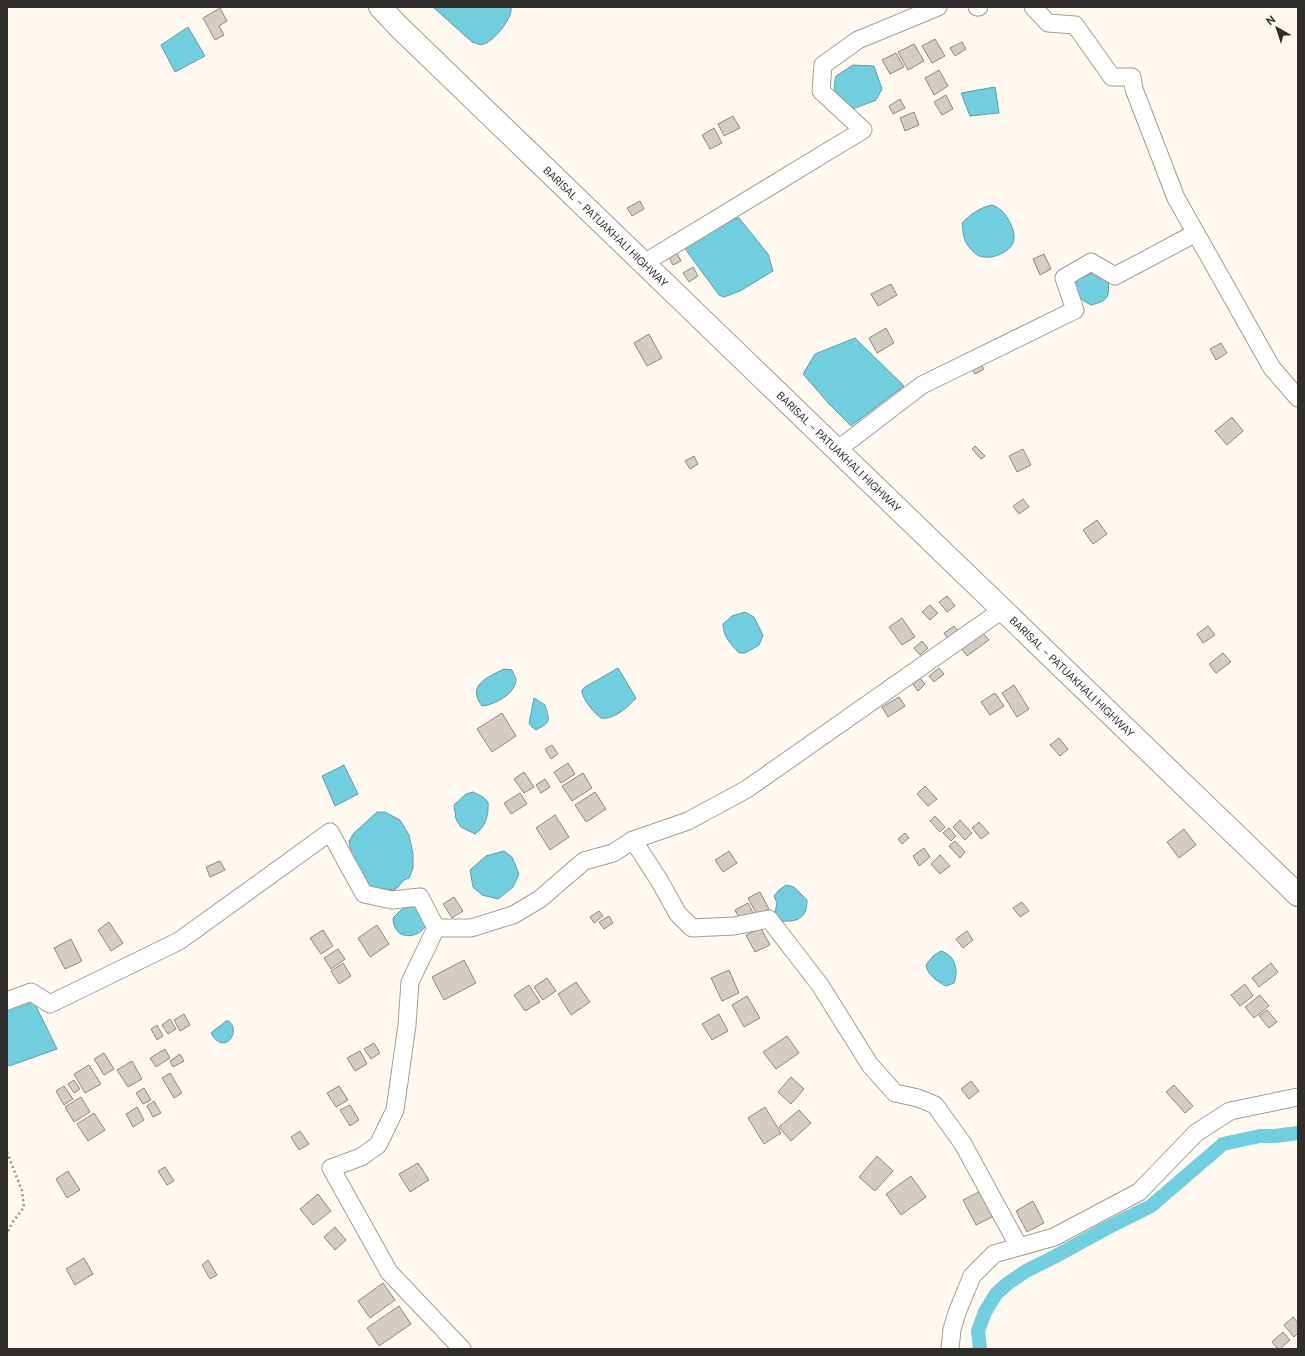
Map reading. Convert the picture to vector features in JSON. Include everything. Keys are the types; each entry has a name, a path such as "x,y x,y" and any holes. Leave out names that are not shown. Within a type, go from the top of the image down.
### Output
{"highway":[{"name":"BARISAL - PATUAKHALI HIGHWAY","path":"380,7 1298,895"}],"street":[{"path":"644,263 863,130 821,91 823,65 858,40 938,7"},
{"path":"1033,7 1048,22 1075,25 1112,77 1132,77 1134,89 1176,198 1272,368 1298,398"},
{"path":"837,450 922,385 1075,310 1064,278 1091,262 1115,276 1196,234"},
{"path":"436,928 471,928 513,915 540,899 584,860 613,853 633,840 688,821 747,789 1002,610"},
{"path":"7,1001 30,992 50,1004 179,941 330,832 364,894 392,900 420,897 436,928"},
{"path":"633,840 659,880 678,914 692,928 734,926 769,919 820,985 870,1065 895,1093 918,1098 935,1104 963,1144 1019,1247"},
{"path":"436,928 410,982 407,1025 395,1110 378,1145 361,1157 331,1168 389,1272 462,1349"},
{"path":"950,1349 952,1329 972,1276 994,1254 1054,1237 1139,1192 1196,1133 1230,1111 1298,1097"}],"path":[{"path":"7,1152 22,1191 24,1207 12,1223 7,1234"}],"water":[{"path":"433,7 511,7 511,12 498,33 488,42 481,45 472,42"},
{"path":"188,27 205,56 175,72 161,45"},
{"path":"853,65 874,66 882,89 876,100 850,110 839,99 834,88 836,76"},
{"path":"995,87 999,113 970,116 961,93"},
{"path":"992,205 1003,212 1011,225 1014,240 1011,246 1004,252 992,257 981,257 970,249 966,242 963,234 962,223 976,212"},
{"path":"739,218 768,254 773,271 740,291 724,297 719,295 683,246 714,223"},
{"path":"1093,273 1108,280 1109,291 1104,300 1091,305 1074,292 1076,280"},
{"path":"855,338 904,386 851,426 803,374 815,354"},
{"path":"745,612 754,617 763,635 759,645 745,653 739,653 726,637 723,624 732,616"},
{"path":"618,668 636,698 625,709 616,715 601,718 586,701 582,690"},
{"path":"504,669 512,670 516,678 515,684 504,698 482,706 476,692 478,687 486,679"},
{"path":"534,698 545,705 548,715 547,723 536,730 529,723"},
{"path":"344,765 358,794 335,806 322,776"},
{"path":"473,792 483,797 488,802 486,820 482,828 475,834 461,827 456,819 454,805 466,794"},
{"path":"377,812 385,812 400,820 409,835 413,854 413,868 409,878 404,880 394,890 372,888 364,881 351,853 349,841 354,833"},
{"path":"504,851 512,857 519,874 513,887 498,899 482,895 473,887 470,870 486,856"},
{"path":"786,885 794,887 807,900 807,906 803,915 797,920 782,921 775,913 777,903 774,896"},
{"path":"413,905 420,910 427,924 423,930 418,933 407,936 397,931 393,918 404,907"},
{"path":"941,951 953,959 956,968 954,983 946,986 930,975 926,965 933,956"},
{"path":"32,998 57,1049 9,1066 7,1063 7,1010"},
{"path":"226,1021 229,1021 232,1026 232,1036 229,1040 221,1043 216,1040 211,1033"}],"building":[{"path":"220,8 227,21 219,26 224,35 215,40 203,18"},
{"path":"935,39 945,56 932,63 922,46"},
{"path":"962,42 966,49 955,56 950,48"},
{"path":"914,44 924,61 908,70 898,52"},
{"path":"896,53 904,67 890,74 882,60"},
{"path":"939,70 948,86 934,95 925,78"},
{"path":"946,95 953,109 942,115 934,102"},
{"path":"900,99 905,108 893,114 889,106"},
{"path":"914,112 919,125 905,131 900,118"},
{"path":"733,116 740,128 724,136 718,124"},
{"path":"714,128 722,143 710,149 702,135"},
{"path":"640,201 644,209 632,216 627,208"},
{"path":"675,250 681,261 673,265 667,254"},
{"path":"1044,254 1051,269 1040,275 1033,259"},
{"path":"693,267 698,276 689,282 683,273"},
{"path":"891,284 897,295 878,306 871,294"},
{"path":"886,328 894,343 877,353 869,338"},
{"path":"649,334 662,358 647,366 634,343"},
{"path":"1221,343 1227,353 1216,360 1210,349"},
{"path":"981,364 984,369 975,374 972,369"},
{"path":"1232,417 1243,431 1227,445 1215,431"},
{"path":"975,446 985,456 981,459 972,449"},
{"path":"1023,449 1031,465 1017,472 1009,456"},
{"path":"694,456 698,464 690,469 685,461"},
{"path":"1023,499 1029,507 1019,514 1013,506"},
{"path":"1097,520 1107,534 1093,544 1083,530"},
{"path":"947,596 955,606 947,612 939,602"},
{"path":"930,605 938,613 930,620 922,612"},
{"path":"902,618 915,637 902,645 889,627"},
{"path":"954,626 959,633 949,641 944,633"},
{"path":"1208,626 1215,635 1203,643 1197,634"},
{"path":"983,633 989,640 967,656 962,649"},
{"path":"922,641 928,648 920,655 914,648"},
{"path":"1223,653 1231,662 1216,673 1209,664"},
{"path":"939,668 944,674 934,682 929,676"},
{"path":"920,678 925,684 918,691 913,684"},
{"path":"1014,685 1029,709 1017,717 1002,693"},
{"path":"995,693 1004,706 990,715 981,702"},
{"path":"899,697 905,706 888,717 882,707"},
{"path":"502,713 516,736 492,752 477,729"},
{"path":"1059,738 1068,749 1060,756 1050,745"},
{"path":"552,745 558,754 551,759 545,749"},
{"path":"568,763 575,774 561,783 554,772"},
{"path":"524,772 534,787 524,793 514,779"},
{"path":"583,773 592,788 572,801 562,786"},
{"path":"545,779 550,787 541,793 536,785"},
{"path":"925,786 937,799 928,806 917,794"},
{"path":"595,792 606,809 586,822 575,805"},
{"path":"520,793 527,804 511,814 504,803"},
{"path":"555,815 569,837 550,850 536,828"},
{"path":"935,816 945,827 940,832 930,821"},
{"path":"960,820 972,833 965,840 953,827"},
{"path":"979,822 989,833 981,839 972,828"},
{"path":"949,828 956,836 951,841 943,833"},
{"path":"1184,829 1196,845 1179,858 1167,842"},
{"path":"905,833 909,838 902,844 898,839"},
{"path":"955,841 965,852 960,858 949,846"},
{"path":"924,848 930,857 919,866 913,856"},
{"path":"729,851 737,863 723,872 715,860"},
{"path":"940,855 950,866 940,874 931,864"},
{"path":"220,861 225,870 210,877 206,867"},
{"path":"760,892 769,909 757,915 748,898"},
{"path":"454,897 463,911 452,918 443,904"},
{"path":"1022,902 1029,911 1020,917 1013,908"},
{"path":"748,903 753,913 740,920 735,910"},
{"path":"599,911 603,916 594,923 590,917"},
{"path":"609,916 613,923 604,929 599,922"},
{"path":"109,922 123,943 111,951 98,930"},
{"path":"377,925 389,944 370,957 358,938"},
{"path":"761,928 770,945 755,952 746,935"},
{"path":"323,930 333,946 321,954 310,938"},
{"path":"967,931 973,940 963,948 956,939"},
{"path":"71,939 82,961 65,969 54,948"},
{"path":"338,949 345,959 331,969 324,958"},
{"path":"464,960 476,983 444,1000 432,977"},
{"path":"343,963 351,976 339,984 331,971"},
{"path":"1271,963 1278,972 1259,987 1252,978"},
{"path":"729,970 739,993 722,1001 711,978"},
{"path":"547,978 556,991 543,1000 534,987"},
{"path":"576,982 590,1002 571,1015 558,994"},
{"path":"1245,984 1253,996 1240,1006 1231,995"},
{"path":"529,985 540,1002 525,1011 514,995"},
{"path":"1260,995 1269,1006 1254,1018 1245,1007"},
{"path":"747,996 760,1018 744,1027 732,1005"},
{"path":"1267,1010 1277,1022 1269,1028 1259,1016"},
{"path":"184,1014 190,1025 180,1031 174,1020"},
{"path":"719,1014 728,1031 712,1040 702,1024"},
{"path":"170,1019 176,1029 168,1034 162,1025"},
{"path":"157,1025 163,1036 157,1040 151,1029"},
{"path":"787,1036 799,1053 776,1069 763,1052"},
{"path":"374,1043 380,1053 371,1059 364,1049"},
{"path":"165,1049 170,1058 156,1067 150,1058"},
{"path":"360,1051 367,1064 355,1071 347,1058"},
{"path":"104,1053 114,1069 104,1075 94,1059"},
{"path":"180,1054 184,1061 173,1067 170,1061"},
{"path":"132,1061 142,1079 128,1087 117,1070"},
{"path":"89,1065 101,1084 85,1093 74,1074"},
{"path":"170,1073 182,1093 174,1098 162,1078"},
{"path":"791,1077 804,1089 791,1104 778,1092"},
{"path":"74,1080 80,1089 74,1093 68,1084"},
{"path":"971,1081 979,1091 969,1099 961,1089"},
{"path":"1174,1085 1193,1106 1185,1113 1166,1092"},
{"path":"64,1086 73,1099 64,1105 56,1091"},
{"path":"339,1086 348,1100 336,1107 327,1093"},
{"path":"144,1088 151,1100 143,1104 136,1093"},
{"path":"81,1097 90,1112 74,1122 65,1107"},
{"path":"154,1101 161,1113 153,1117 147,1106"},
{"path":"350,1105 359,1120 350,1126 340,1110"},
{"path":"137,1107 144,1120 133,1127 126,1114"},
{"path":"765,1107 781,1133 764,1144 748,1118"},
{"path":"799,1110 811,1123 791,1141 779,1127"},
{"path":"94,1113 105,1130 88,1141 77,1124"},
{"path":"300,1131 309,1144 299,1150 291,1137"},
{"path":"877,1156 893,1171 875,1191 859,1177"},
{"path":"418,1163 429,1180 410,1192 399,1174"},
{"path":"165,1167 174,1181 167,1185 158,1171"},
{"path":"68,1171 80,1190 67,1198 56,1179"},
{"path":"911,1176 926,1197 901,1215 886,1194"},
{"path":"981,1191 994,1216 976,1225 963,1200"},
{"path":"318,1194 331,1211 313,1225 300,1209"},
{"path":"1033,1201 1044,1223 1027,1232 1016,1211"},
{"path":"335,1227 346,1240 335,1250 324,1237"},
{"path":"84,1258 93,1274 75,1285 66,1269"},
{"path":"208,1260 217,1275 210,1279 202,1265"},
{"path":"383,1283 395,1300 370,1318 358,1301"},
{"path":"399,1306 411,1324 379,1346 367,1328"},
{"path":"1293,1317 1298,1323 1298,1333 1294,1337 1284,1325"},
{"path":"1283,1332 1290,1340 1278,1349 1272,1342"}],"waterway":[{"path":"980,1349 978,1331 985,1312 996,1294 1007,1284 1026,1271 1151,1206 1223,1144 1260,1136 1298,1133"}]}
